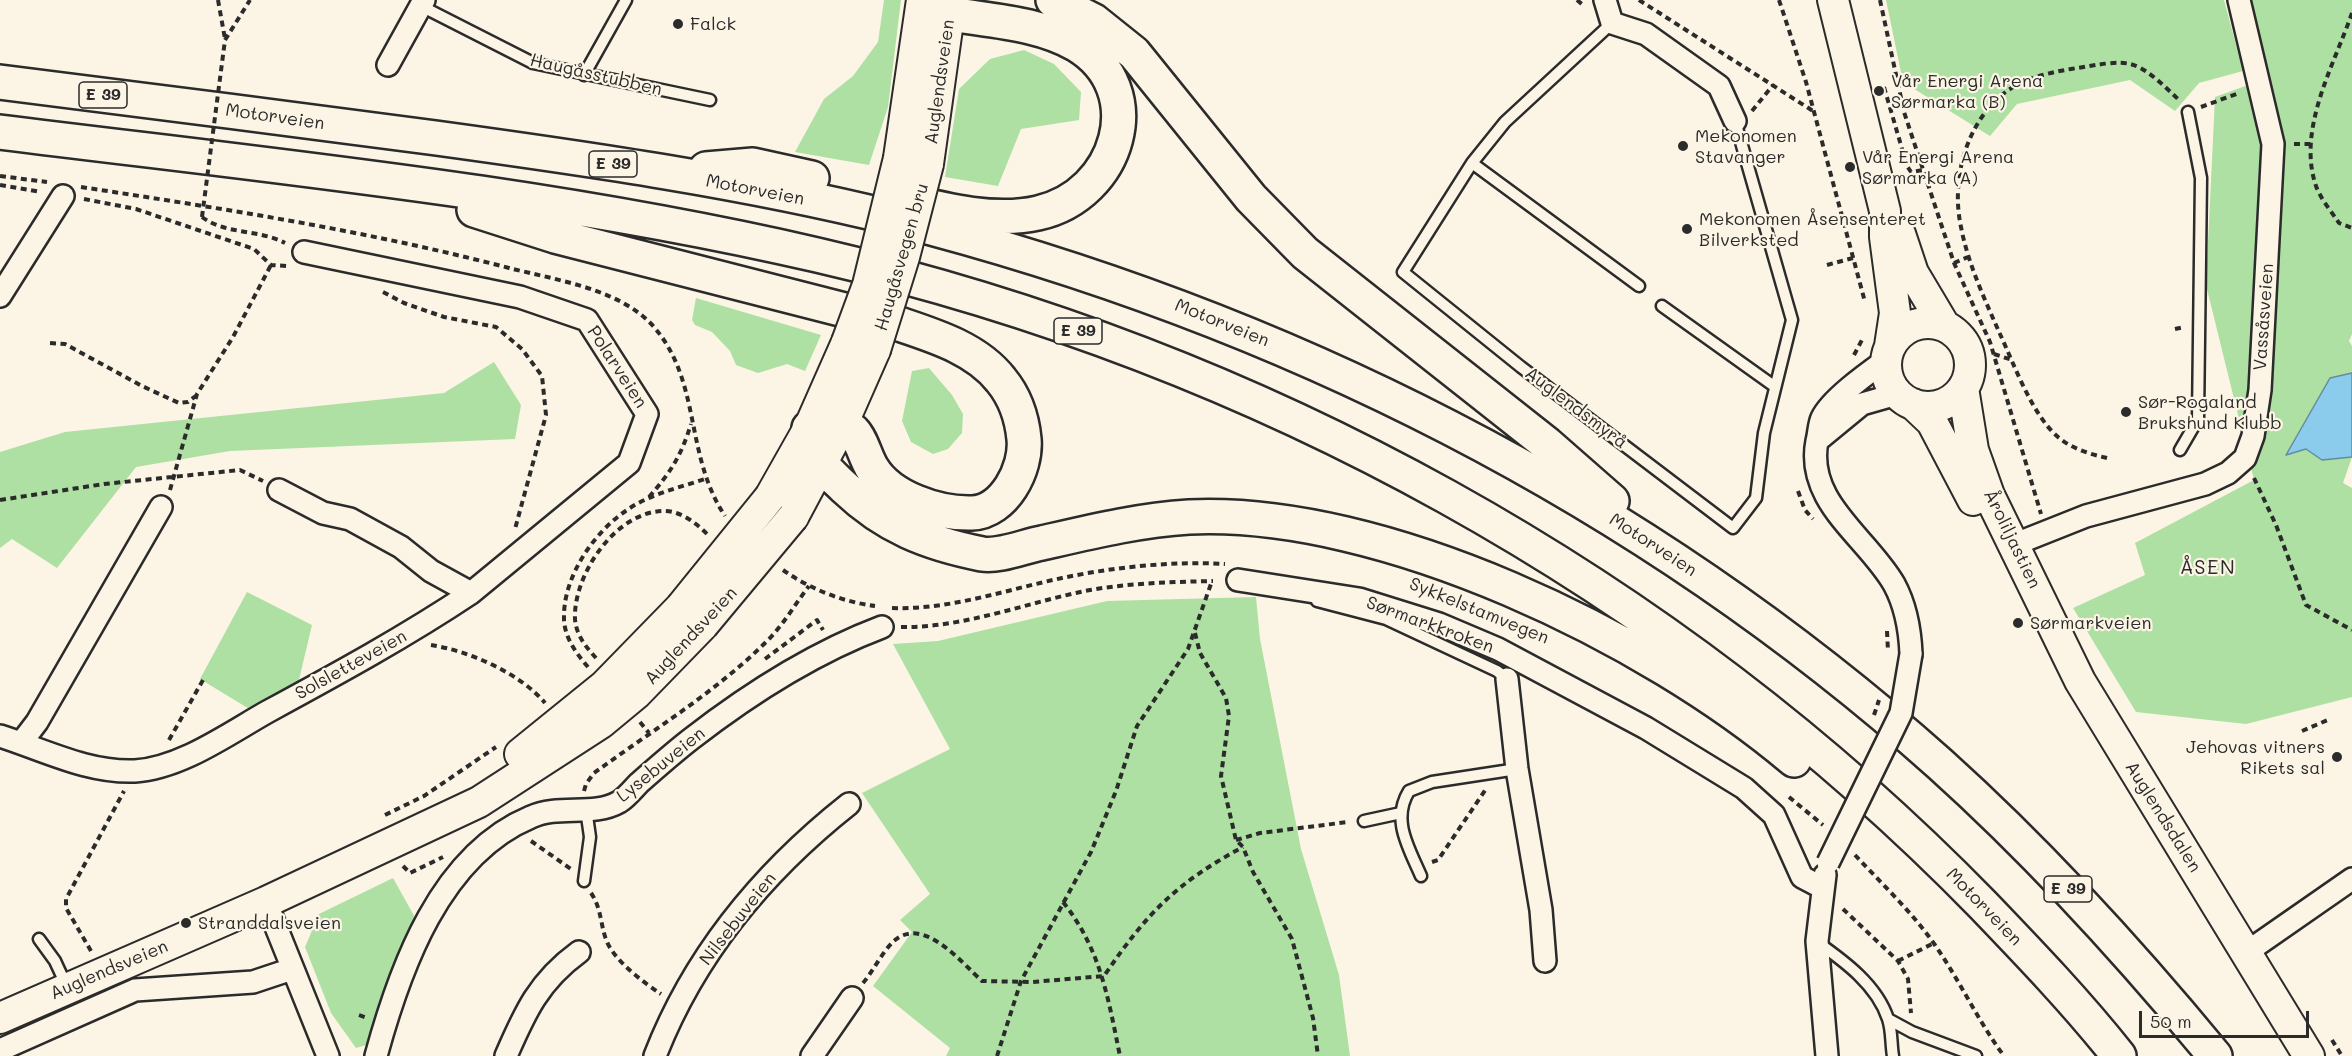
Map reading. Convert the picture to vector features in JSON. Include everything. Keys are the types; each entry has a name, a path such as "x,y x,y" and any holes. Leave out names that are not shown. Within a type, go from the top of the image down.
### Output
{"highway":[{"name":"E 39","path":"1053,0 1094,21 1134,53 1251,198 1305,254 1547,444 1682,564"},
{"name":"E 39","path":"663,173 753,165 908,201 1005,217 1037,213 1076,198 1103,172 1117,135 1116,103 1104,72 1094,58 1079,46 1052,34 941,3"},
{"name":"Motorveien","path":"0,82 536,152 831,204 931,228 1066,266 1221,322 1356,380 1430,416 1574,496 1682,564 1815,660 1939,764 2091,912 2215,1056"},
{"name":"Motorveien","path":"0,132 381,181 650,221 816,255 919,281 1049,321 1123,347 1237,393 1401,471 1481,515 1539,549 1664,632 1805,740 1890,814 2040,964 2119,1056"},
{"name":"E 39","path":"381,181 555,236 777,291 899,324 943,340 978,359 1001,380 1017,408 1024,441 1023,453 1007,492 987,511 970,513 938,509 906,497 889,486 873,470 854,432 842,425"},
{"path":"809,428 842,425"},
{"name":"E 39","path":"809,428 822,464 862,504 883,520 911,534 986,555 1142,523 1189,518 1232,518 1283,523 1340,534 1391,547 1468,573 1591,628 1717,701 1779,747 1865,818 1941,863"}],"main road":[{"path":"1833,0 1890,227 1895,313 1888,353 1888,379 1905,399 1927,407 1941,405 1953,399 1963,388 1969,375 1968,352 1956,333 1944,325 1928,322 1913,325 1899,334 1888,353"},
{"name":"Auglendsveien","path":"899,158 941,3"},
{"name":"Auglendsveien","path":"928,164 941,3"},
{"name":"Haugåsvegen bru","path":"861,346 868,285 899,158"},
{"name":"Haugåsvegen bru","path":"861,346 902,266 928,164"},
{"path":"1890,227 1913,273 1944,325"},
{"name":"Auglendsveien","path":"692,616 793,517 842,425 861,346"},
{"name":"Auglendsveien","path":"0,1018 63,977 266,902 479,802 601,723 636,694 692,616 770,497 809,428 861,346"},
{"name":"Åroliljastien","path":"1963,388 1973,450 1989,495 2080,681"},
{"name":"Åroliljastien","path":"1905,399 1932,422 2052,650 2080,681"},
{"name":"Auglendsdalen","path":"2080,681 2309,1056"}],"street":[{"path":"1605,0 1612,23"},
{"name":"Vassåsveien","path":"2239,0 2273,144 2260,390 2253,436 2245,458"},
{"name":"Haugåsstubben","path":"388,65 422,3"},
{"name":"Auglendsmyrå","path":"1612,23 1646,34 1719,87 1741,119"},
{"path":"0,296 63,196"},
{"name":"Polarveien","path":"302,254 520,297 587,320 647,414 629,463 471,593"},
{"path":"1827,1056 1816,941 1821,887 1828,863 1901,713 1911,654 1906,612 1893,583 1841,518 1822,490 1815,469 1817,441 1822,418 1888,353"},
{"path":"1817,441 1862,404 1905,399"},
{"path":"2013,544 2086,516 2205,484 2228,473 2245,458"},
{"path":"279,490 323,513 350,519 401,547 431,571 471,593"},
{"path":"21,743 37,722 161,507"},
{"name":"Sørmarkkroken","path":"1237,573 1281,586 1359,599 1439,624 1498,649 1646,728 1720,771 1756,797 1774,815 1803,877 1821,887"},
{"name":"Solsletteveien","path":"0,736 94,768 146,769 207,746 395,643 471,593"},
{"name":"Lysebuveien","path":"376,1056 402,973 428,920 466,863 485,844 508,828 532,816 554,811 596,810 620,801 691,739 758,692 833,646 882,627"},
{"path":"1507,679 1507,771 1542,919 1545,961"},
{"name":"Nilsebuveien","path":"655,1056 676,1005 723,932 753,893 802,841 849,804"},
{"path":"2247,952 2352,879"},
{"path":"266,902 328,1056"},
{"path":"506,1056 526,1013 547,978 579,952"},
{"name":"Auglendsveien","path":"0,1050 135,990 253,982 292,969"},
{"path":"812,1056 852,998"}],"lane":[{"path":"584,75 626,0"},
{"name":"Haugåsstubben","path":"422,3 533,63 710,100"},
{"name":"Auglendsmyrå","path":"1612,23 1505,122 1472,163 1403,272 1521,367 1733,528 1756,498 1764,433 1792,320 1741,119"},
{"path":"2180,450 2198,419 2201,178 2188,112"},
{"path":"1472,163 1639,286"},
{"path":"1662,306 1774,386"},
{"path":"1281,586 1332,606 1386,619 1497,671 1507,679"},
{"path":"1418,870 1400,825 1401,813 1409,791 1418,786 1507,771"},
{"path":"584,881 590,837 586,809"},
{"path":"1364,821 1401,813"},
{"path":"39,939 63,977"},
{"path":"1816,941 1851,966 1874,995 1888,1019 1893,1056"},
{"path":"1888,1019 1912,1032 1976,1056"}],"path":[{"path":"218,0 225,40 202,217 213,226 273,237 302,254"},
{"path":"225,40 250,0"},
{"path":"1639,0 1814,112"},
{"path":"1779,0 1814,112 1867,309"},
{"path":"2352,13 2314,119 2311,144 2315,184 2338,223 2352,228"},
{"path":"2108,458 2077,449 2057,436 2034,404 1968,257 1958,209 1962,163 1970,138 1986,112 2003,94 2026,81 2053,72 2131,62 2150,73 2188,112 2259,85"},
{"path":"1741,119 1773,86"},
{"path":"1884,87 1907,166 1911,172 1923,170"},
{"path":"0,185 158,216 254,249 271,265"},
{"path":"50,344 65,344 179,404 188,402 197,394 233,337 271,265 302,254"},
{"path":"1954,263 1968,257"},
{"path":"1827,265 1853,258"},
{"path":"374,287 404,303 444,317 496,327 522,349 542,376 546,415 512,538"},
{"path":"1847,365 1860,347 1866,327"},
{"path":"1994,354 2013,360"},
{"path":"681,372 705,479 725,517"},
{"path":"173,477 197,394"},
{"path":"591,670 573,647 564,618 574,574 606,527 647,498 670,474 682,453 691,424"},
{"path":"2245,458 2276,525 2306,605 2352,630"},
{"path":"0,500 104,484 240,470 279,490"},
{"path":"647,498 705,479"},
{"path":"586,675 600,661 579,636 575,619 583,581 600,550 631,521 653,513 664,511 681,515 703,530"},
{"path":"784,571 809,586 866,605 921,608 1106,570 1188,563 1237,573"},
{"path":"919,627 1090,591 1141,583 1212,580 1237,573"},
{"path":"997,1056 1021,981 1091,852 1116,791 1137,726 1188,649 1212,580"},
{"path":"586,809 584,792 586,784 594,773 728,676 750,657 771,637 809,586"},
{"path":"756,666 817,620"},
{"path":"1887,631 1888,655"},
{"path":"1195,632 1200,653 1226,698 1229,716 1221,776 1236,840 1244,847 1253,872 1292,939 1313,1018 1318,1056"},
{"path":"422,643 458,651 512,677 534,690 549,708"},
{"path":"63,977 92,952 66,908 66,899 129,782 146,769 202,680"},
{"path":"1871,722 1882,691"},
{"path":"2302,731 2330,719"},
{"path":"381,817 424,796 502,742"},
{"path":"1418,870 1438,860 1507,771"},
{"path":"1787,795 1827,828"},
{"path":"1820,828 1825,818"},
{"path":"1236,840 1323,824 1364,821"},
{"path":"508,828 550,853 584,881 600,906 607,942 633,973 676,1005"},
{"path":"1104,976 1134,932 1160,904 1203,869 1244,847"},
{"path":"1850,850 1913,916 1934,943 1969,1004 2004,1056"},
{"path":"401,864 410,873 448,855 466,863"},
{"path":"1821,887 1898,961 1908,979 1911,1014"},
{"path":"1063,902 1079,922 1104,976 1120,1056"},
{"path":"852,998 892,943 907,932 916,932 951,950 982,981 1104,976"},
{"path":"1898,961 1934,943"}],"green space":[{"path":"884,0 901,0 888,107 869,165 795,152 824,99 853,76 878,42"},
{"path":"1886,0 2224,0 2243,71 2199,83 2175,111 2130,80 2017,104 1990,136 1903,82"},
{"path":"2247,0 2352,0 2352,334 2349,341 2352,346 2352,373 2330,379 2287,454 2306,449 2322,460 2352,457 2343,483 2352,488 2352,697 2246,724 2136,712 2073,608 2145,575 2135,543 2254,480 2206,285 2215,97 2270,77"},
{"path":"1024,50 1054,64 1081,92 1079,120 1021,129 998,186 945,177 959,89 990,59"},
{"path":"696,298 821,335 805,371 787,364 758,373 736,365 730,351 712,332 695,325 692,320"},
{"path":"494,362 521,405 515,439 230,451 136,467 57,568 12,539 0,548 0,452 65,432 444,393"},
{"path":"929,368 952,395 963,414 962,433 948,449 933,454 911,442 902,421 912,371"},
{"path":"247,592 312,625 298,684 251,710 200,679"},
{"path":"1256,597 1260,639 1301,849 1339,975 1350,1056 946,1056 950,1048 873,986 912,932 900,920 930,894 862,793 950,749 893,644 938,641 1107,601"},
{"path":"393,878 417,921 390,972 369,1044 356,1048 331,1013 305,947 319,914"}],"water":[{"path":"2352,373 2352,457 2322,460 2306,449 2286,455 2330,378"}],"place":[{"name":"Falck","path":"678,24"},
{"name":"Vår Energi Arena Sørmarka (B)","path":"1879,91"},
{"name":"Mekonomen Stavanger","path":"1683,146"},
{"name":"Vår Energi Arena Sørmarka (A)","path":"1850,167"},
{"name":"Mekonomen Åsensenteret Bilverksted","path":"1687,229"},
{"name":"Sør-Rogaland Brukshund Klubb","path":"2126,412"},
{"name":"Sørmarkveien","path":"2018,623"},
{"name":"Jehovas vitners Rikets sal","path":"2337,757"},
{"name":"Stranddalsveien","path":"186,923"}],"district":[{"name":"ÅSEN","path":"2208,568"}]}
